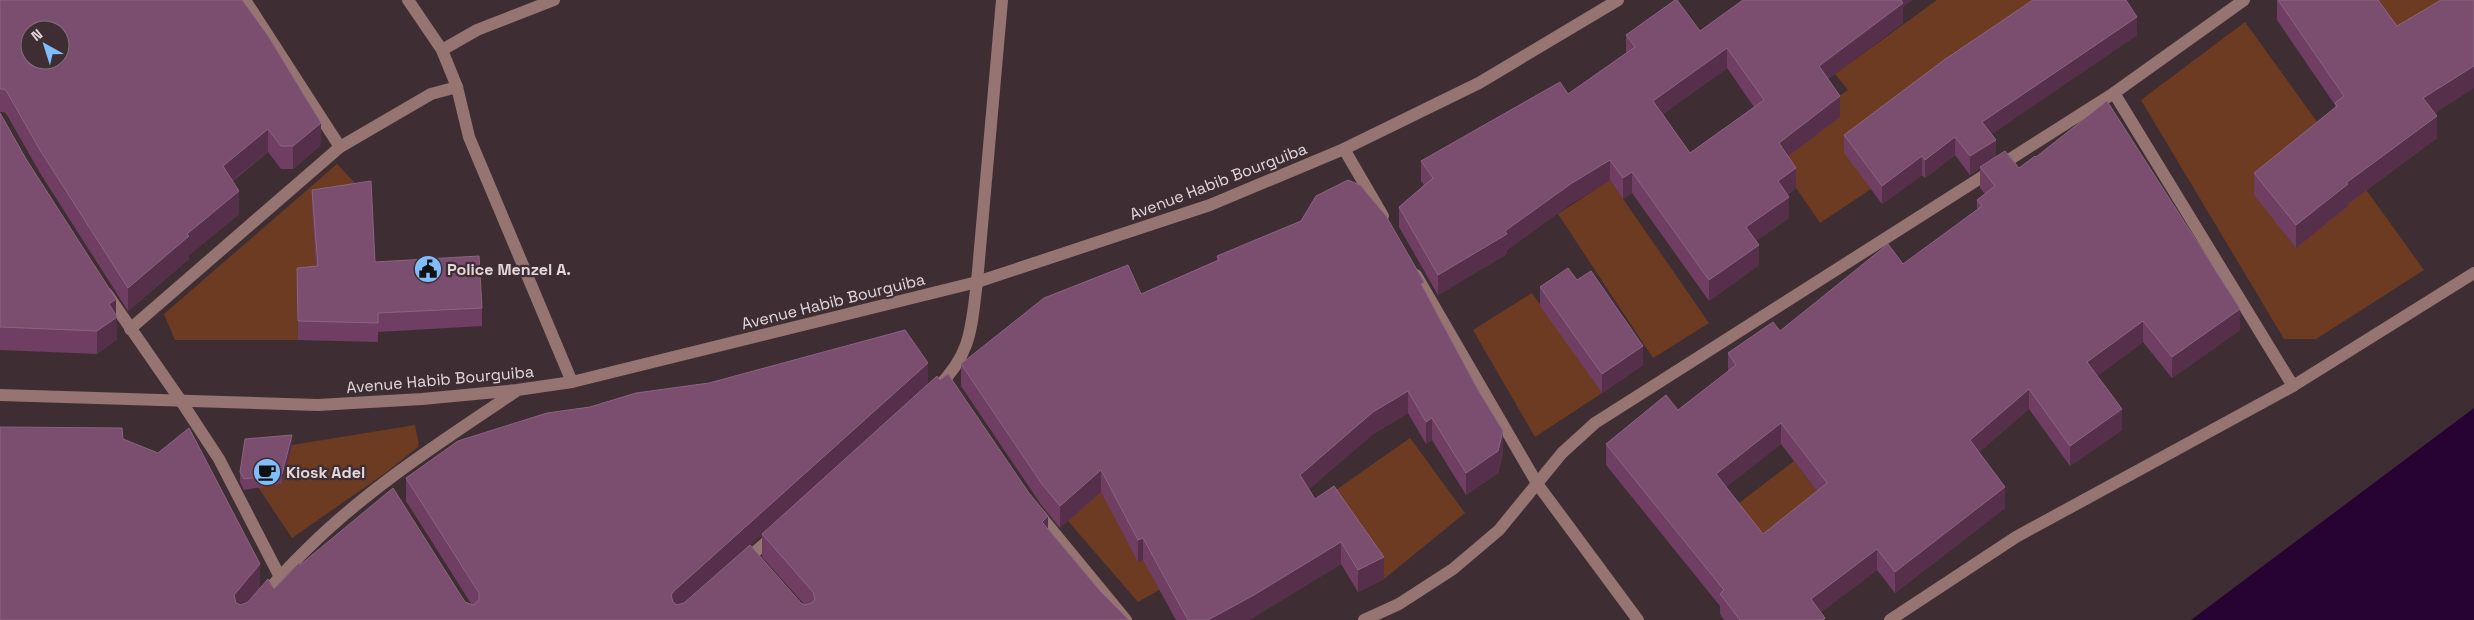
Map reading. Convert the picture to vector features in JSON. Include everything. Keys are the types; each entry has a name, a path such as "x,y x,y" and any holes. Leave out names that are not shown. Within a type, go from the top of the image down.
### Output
{"street":[{"path":"245,0 340,147"},
{"path":"408,0 442,50 457,87 469,137 572,382"},
{"path":"929,396 949,383 965,350 977,282 1002,0"},
{"name":"Avenue Habib Bourguiba","path":"0,395 318,405 517,390 572,382 977,282 1210,205 1344,149 1479,83 1618,0"},
{"path":"1364,620 1399,604 1453,569 1499,530 1538,485 1562,453 1595,423 2114,93 2243,0"},
{"path":"442,50 477,30 547,1"},
{"path":"130,329 340,147 431,94 457,87"},
{"path":"2114,93 2293,386"},
{"path":"1344,149 1388,227"},
{"path":"1408,261 1538,485 1638,620"},
{"path":"1890,620 2016,537 2293,386 2474,273"},
{"path":"99,281 219,459 280,577"},
{"path":"242,620 280,577 334,524 388,488 454,432 517,390"},
{"path":"1031,504 1126,620"},
{"path":"736,569 753,560 786,524"}],"shaded area":[{"path":"1937,0 2050,0 1857,170 1871,189 1820,223 1768,147 1806,143 1822,130 1830,102 1848,90 1835,74"},
{"path":"2363,0 2474,0 2474,2 2398,50"},
{"path":"2245,22 2424,270 2316,339 2284,339 2141,100"},
{"path":"337,164 371,200 318,285 297,287 298,340 175,340 164,314"},
{"path":"1610,180 1709,323 1653,358 1558,214"},
{"path":"1532,293 1602,393 1535,437 1473,330"},
{"path":"2474,408 2474,620 2191,620"},
{"path":"415,425 419,446 388,471 292,538 258,487 282,484 292,445"},
{"path":"1410,438 1465,513 1384,579 1326,497"},
{"path":"1794,461 1827,504 1772,546 1739,503"},
{"path":"1093,485 1232,549 1138,602 1068,521 1099,493"}],"building":[{"path":"0,0 242,0 268,36 321,123 293,146 281,146 268,129 223,166 239,191 187,234 189,236 128,288 40,150 4,89 0,89"},
{"path":"1675,0 1677,0 1700,31 1743,0 1901,0 1903,3 1819,66 1840,96 1779,143 1796,168 1778,181 1789,197 1746,227 1759,245 1709,280 1632,172 1623,178 1610,160 1572,183 1505,231 1507,234 1438,275 1399,207 1433,178 1421,161 1560,82 1568,94 1635,47 1626,35","holes":["1727,48 1764,100 1690,153 1653,101"]},
{"path":"2033,0 2126,0 2137,17 1982,122 1996,140 1970,156 1955,137 1925,160 1922,156 1882,186 1844,135 1944,60"},
{"path":"2278,0 2378,0 2397,26 2441,0 2474,0 2474,66 2423,98 2437,116 2346,183 2348,184 2296,225 2254,173 2337,106 2335,103 2344,96"},
{"path":"2107,101 2240,309 2172,357 2143,321 2087,362 2122,409 2070,446 2029,389 1970,440 2005,487 1895,572 1877,549 1811,599 1825,618 1823,620 1740,620 1720,594 1724,590 1606,444 1666,395 1678,410 1736,365 1728,353 1773,322 1780,331 1888,244 1903,264 1982,206 1977,200 1995,186 1980,167 2005,151 2019,168 2036,157","holes":["1781,423 1827,483 1763,534 1716,474"]},
{"path":"0,113 26,159 116,299 109,304 117,317 97,331 0,327"},
{"path":"1348,180 1360,185 1386,216 1424,282 1421,284 1478,390 1503,431 1498,451 1466,473 1432,418 1426,422 1408,391 1373,412 1300,475 1315,499 1334,486 1384,557 1358,570 1341,542 1254,595 1208,620 1188,620 1143,538 1138,540 1101,470 1060,506 1042,484 961,364 1044,298 1128,265 1141,294 1219,260 1217,256 1301,221 1316,196"},
{"path":"371,181 375,262 479,256 482,308 378,313 378,323 298,321 297,268 318,266 312,190"},
{"path":"1568,268 1577,280 1591,271 1643,346 1602,374 1540,287"},
{"path":"905,330 928,363 674,591 671,595 673,602 677,605 684,603 750,545 801,603 805,605 812,603 815,599 813,592 762,534 937,376 940,380 948,374 1029,493 1048,516 1042,522 1100,591 1129,620 0,620 0,427 122,428 123,439 158,453 189,428 260,564 234,595 236,603 241,605 248,602 268,579 274,589 299,563 300,565 393,488 465,602 473,605 479,600 479,593 406,478 458,441 547,413 590,407 636,393 709,383"},
{"name":"Kiosk Adel","path":"292,435 282,474 244,479 240,472 245,439"}],"place":[{"name":"Police Menzel A.","path":"428,269"},
{"name":"Kiosk Adel","path":"267,472"}]}
